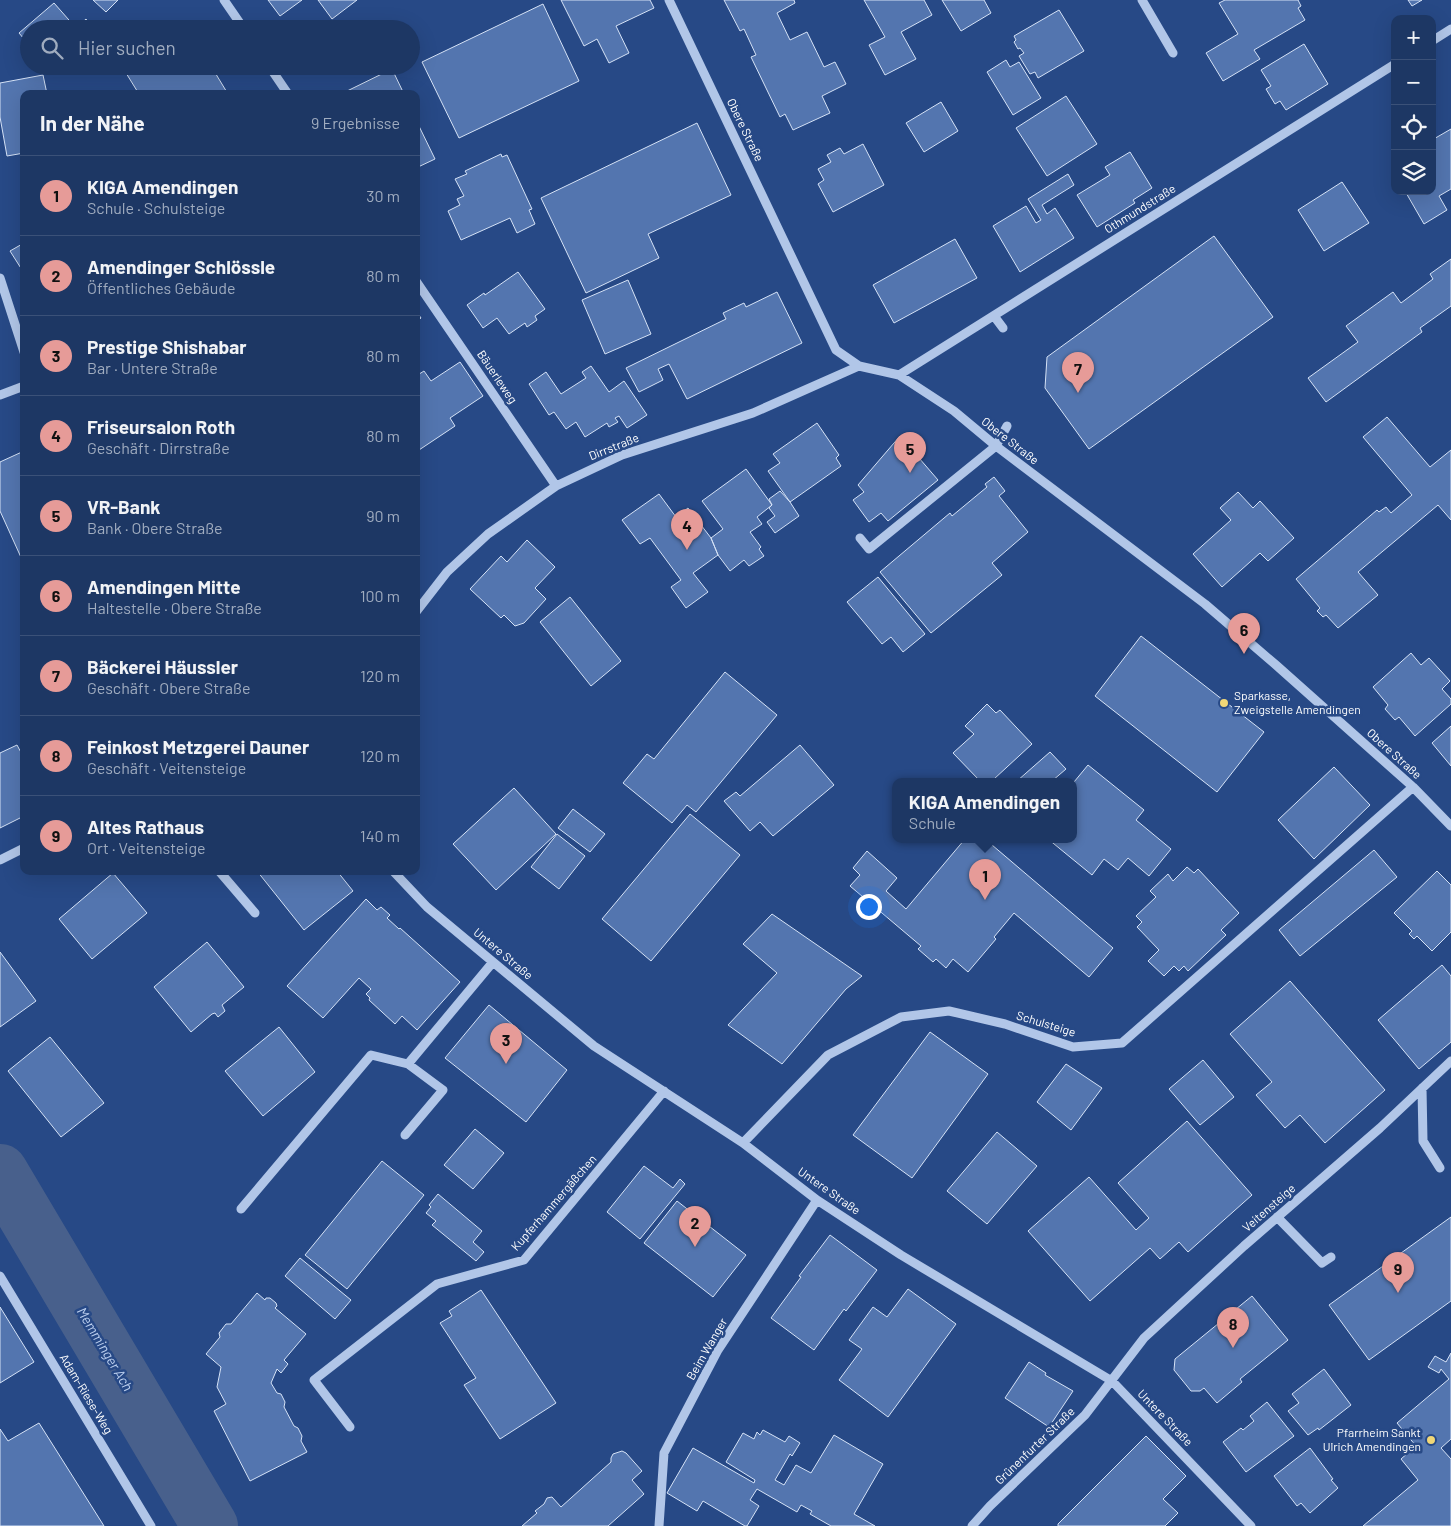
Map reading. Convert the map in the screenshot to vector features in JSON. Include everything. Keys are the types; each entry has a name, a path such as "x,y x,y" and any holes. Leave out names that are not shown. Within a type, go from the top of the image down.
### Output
{"street":[{"path":"224,0 238,20"},
{"name":"Obere Straße","path":"669,0 836,350 859,366 899,375 954,411 996,446 1205,604 1284,671 1413,787 1451,826"},
{"path":"1142,0 1173,53"},
{"path":"1436,38 1451,29"},
{"name":"Othmundstraße","path":"899,375 1391,67"},
{"path":"275,75 285,90"},
{"path":"0,278 20,340"},
{"name":"Bäuerleweg","path":"420,287 556,486"},
{"path":"994,316 1003,328"},
{"name":"Dirrstraße","path":"420,607 447,572 488,534 556,486 622,455 753,413 859,366"},
{"path":"0,395 20,388"},
{"path":"860,538 869,549 996,446 1007,426"},
{"name":"Schulsteige","path":"743,1143 828,1055 900,1016 949,1011 1005,1024 1073,1047 1122,1043 1413,787"},
{"path":"0,860 20,850"},
{"path":"222,875 255,913"},
{"name":"Untere Straße","path":"397,875 427,907 594,1046 743,1143 817,1200 901,1255 1112,1381 1251,1526"},
{"path":"408,1064 493,962"},
{"path":"241,1209 371,1055 408,1064 443,1090 405,1135"},
{"name":"Veitensteige","path":"1112,1381 1144,1338 1277,1217 1380,1128 1451,1061"},
{"path":"1422,1088 1423,1141 1440,1168"},
{"name":"Kupferhammergäßchen","path":"350,1427 314,1380 437,1284 524,1260 664,1091"},
{"name":"Beim Wanger","path":"660,1526 664,1453 718,1350 817,1200"},
{"path":"1277,1217 1322,1263 1331,1257"},
{"name":"Adam-Riese-Weg","path":"0,1276 151,1526"},
{"name":"Grünenfurter Straße","path":"972,1526 990,1506 1085,1415 1112,1381"}],"building":[{"path":"93,0 118,0 106,12"},
{"path":"268,0 302,0 280,16"},
{"path":"318,0 357,0 332,19"},
{"path":"561,0 650,0 654,8 616,26 629,53 609,63 597,39 584,46"},
{"path":"724,0 794,0 795,3 777,13 790,40 807,32 824,67 835,62 846,84 822,96 830,113 793,130 785,114 780,117 751,57 756,55 744,29 740,31"},
{"path":"864,0 924,0 932,15 901,32 916,59 885,75 869,45 885,37"},
{"path":"942,0 984,0 991,13 961,31"},
{"path":"1225,0 1298,0 1301,6 1298,8 1305,20 1254,50 1260,59 1223,81 1206,53 1238,34 1219,3"},
{"path":"1408,0 1422,0 1412,6"},
{"path":"54,3 69,20 34,20"},
{"path":"543,4 579,81 459,138 422,62"},
{"path":"1059,10 1084,51 1038,78 1035,72 1030,74 1019,56 1024,53 1020,48 1018,49 1014,42 1016,40 1014,36"},
{"path":"1304,44 1328,84 1286,110 1280,101 1275,104 1266,89 1271,86 1261,70"},
{"path":"1006,60 1010,67 1019,62 1041,98 1013,115 987,72"},
{"path":"43,75 46,90 20,90 20,154 7,156 0,117 0,83"},
{"path":"127,75 216,75 226,90 137,90"},
{"path":"380,75 395,75 402,90 349,90"},
{"path":"1066,96 1097,144 1047,176 1016,128"},
{"path":"941,102 958,131 924,152 906,123"},
{"path":"697,123 731,195 648,234 659,258 586,293 541,198"},
{"path":"420,128 435,159 420,166"},
{"path":"1451,129 1451,189 1439,196 1447,210 1424,224 1407,195 1436,195 1436,138"},
{"path":"863,144 884,185 833,212 818,184 824,180 818,169 831,162 827,155 840,148 844,154"},
{"path":"1130,152 1152,188 1133,200 1135,203 1097,227 1077,195 1110,175 1105,167"},
{"path":"501,154 502,157 507,155 532,209 529,210 535,224 517,233 510,218 461,240 448,211 460,205 457,199 464,196 455,179 467,174 465,171"},
{"path":"1068,174 1074,185 1042,205 1047,214 1055,208 1074,238 1020,272 993,226 1026,206 1036,223 1041,220 1028,199"},
{"path":"1342,182 1369,223 1324,251 1298,210"},
{"path":"1214,236 1273,317 1089,449 1045,388 1047,357"},
{"path":"955,239 977,278 894,323 873,285"},
{"path":"20,245 20,267 10,251"},
{"path":"1451,259 1451,306 1420,328 1422,332 1326,402 1308,378 1358,342 1346,326 1393,292 1401,303 1433,279 1430,274"},
{"path":"518,272 545,309 535,316 537,320 527,327 525,323 509,334 497,318 483,328 467,305"},
{"path":"628,280 651,334 605,354 582,300"},
{"path":"777,292 802,343 687,399 669,364 658,369 663,380 639,392 626,368 726,319 723,313 744,303 746,307"},
{"path":"460,362 483,396 450,418 455,426 420,449 420,374 424,371 431,381"},
{"path":"591,366 609,392 624,381 647,415 627,428 619,416 615,418 618,422 609,427 607,423 585,437 576,422 566,429 554,412 549,415 529,384 546,372 561,394 586,378 582,372"},
{"path":"1387,417 1430,467 1451,450 1451,520 1438,505 1358,572 1378,595 1338,628 1326,615 1323,617 1317,611 1320,608 1296,579 1377,510 1379,512 1386,507 1391,513 1412,495 1363,437"},
{"path":"817,423 839,455 836,458 841,466 790,502 768,471 780,463 773,454"},
{"path":"900,436 938,480 888,521 881,513 869,522 853,500 864,492 858,485"},
{"path":"20,453 20,555 0,511 0,462"},
{"path":"746,469 772,505 757,517 762,524 750,532 761,547 759,549 764,556 749,566 744,560 730,571 718,555 711,538 723,529 702,501"},
{"path":"994,477 1005,491 999,496 1028,532 992,563 1002,575 931,633 880,572 950,513 952,516 987,487 985,484"},
{"path":"780,491 799,516 775,533 767,522 775,516 769,508 772,505 769,499"},
{"path":"1238,492 1253,508 1260,501 1294,538 1268,561 1260,553 1222,587 1193,554 1231,520 1220,508"},
{"path":"659,494 676,517 688,508 711,538 718,555 693,573 708,592 686,608 671,587 681,580 650,538 640,544 622,520"},
{"path":"527,540 555,567 535,588 546,599 524,623 515,626 504,615 501,618 470,589 501,556 507,562"},
{"path":"878,577 925,634 903,652 891,637 882,644 847,602"},
{"path":"570,597 621,661 591,686 540,622"},
{"path":"1141,636 1264,732 1217,792 1095,696"},
{"path":"1411,653 1421,665 1429,658 1450,681 1442,689 1451,699 1451,704 1415,736 1399,717 1395,720 1385,709 1388,705 1373,687"},
{"path":"725,672 777,715 696,812 687,805 672,823 623,783 647,754 654,759"},
{"path":"987,704 996,713 1000,710 1032,744 995,778 977,778 953,753 974,734 965,726"},
{"path":"1451,726 1451,766 1432,743"},
{"path":"17,745 20,751 20,818 0,828 0,753"},
{"path":"800,745 834,785 773,836 760,822 750,831 724,801 736,792 740,796"},
{"path":"1050,752 1066,769 1056,778 1020,778"},
{"path":"1088,765 1144,810 1136,820 1171,849 1149,876 1128,858 1118,870 1104,859 1092,875 1053,843 1077,843 1077,778"},
{"path":"1334,767 1370,805 1314,859 1278,820"},
{"path":"514,788 556,834 496,890 453,844"},
{"path":"573,809 605,834 590,852 558,828"},
{"path":"690,814 740,855 651,961 602,919"},
{"path":"557,834 585,856 559,889 531,867"},
{"path":"962,843 990,843 1113,948 1089,977 1014,913 994,937 996,939 968,972 953,959 946,968 936,959 933,962 918,949 921,946 850,886 860,875 853,868 867,851 897,878 886,891 906,909"},
{"path":"1374,850 1397,877 1300,956 1279,930"},
{"path":"1187,867 1194,873 1198,869 1239,913 1221,930 1226,935 1188,971 1184,966 1179,971 1174,966 1164,976 1148,961 1159,950 1137,927 1142,922 1136,916 1156,897 1150,891 1168,874 1173,881"},
{"path":"1437,871 1451,885 1451,932 1432,951 1417,936 1414,939 1409,934 1412,931 1394,913"},
{"path":"111,875 115,875 147,913 92,959 59,919"},
{"path":"260,875 340,875 353,891 304,930"},
{"path":"366,899 377,910 381,907 390,915 387,918 460,982 417,1030 402,1016 395,1024 369,1000 370,998 366,994 371,989 359,978 323,1018 287,986"},
{"path":"772,914 862,976 846,989 782,1064 728,1025 777,973 743,944"},
{"path":"207,942 244,987 222,1005 225,1011 218,1017 215,1013 212,1014 191,1032 154,987"},
{"path":"0,952 36,1001 0,1027"},
{"path":"1442,965 1451,976 1451,1042 1419,1069 1378,1020"},
{"path":"1290,981 1385,1090 1325,1143 1300,1115 1285,1128 1256,1095 1272,1082 1230,1034"},
{"path":"489,1005 567,1070 526,1122 445,1058"},
{"path":"279,1027 315,1072 263,1116 225,1071"},
{"path":"930,1032 988,1074 912,1178 853,1135"},
{"path":"50,1037 104,1103 61,1137 8,1071"},
{"path":"1203,1060 1234,1097 1200,1125 1169,1089"},
{"path":"1066,1064 1102,1088 1071,1130 1037,1102"},
{"path":"1187,1121 1252,1195 1188,1252 1179,1242 1160,1259 1150,1248 1090,1301 1028,1231 1089,1177 1136,1230 1149,1218 1118,1183"},
{"path":"475,1129 504,1153 473,1189 444,1165"},
{"path":"997,1132 1037,1166 987,1224 947,1191"},
{"path":"382,1161 424,1195 347,1289 305,1255"},
{"path":"644,1166 673,1188 680,1179 685,1184 640,1239 607,1212"},
{"path":"438,1194 482,1231 473,1242 484,1252 476,1261 432,1225 436,1221 426,1213 431,1207 429,1205"},
{"path":"677,1201 746,1255 713,1297 644,1243"},
{"path":"1451,1217 1451,1301 1369,1360 1329,1305"},
{"path":"830,1235 877,1270 846,1311 844,1309 814,1350 771,1318 801,1277 799,1276"},
{"path":"300,1258 351,1300 335,1319 285,1276"},
{"path":"908,1289 956,1324 888,1417 839,1380 862,1349 849,1340 873,1307 887,1317"},
{"path":"481,1290 556,1403 500,1439 464,1385 476,1378 440,1323 452,1316 449,1311"},
{"path":"257,1293 265,1300 270,1298 276,1303 277,1306 275,1308 306,1334 284,1360 288,1364 281,1373 277,1369 271,1383 277,1393 281,1394 285,1402 284,1407 294,1426 298,1428 302,1436 301,1441 307,1452 250,1481 214,1411 226,1404 217,1387 221,1367 206,1354 220,1337 219,1333 226,1324 231,1324"},
{"path":"1252,1296 1288,1340 1240,1379 1242,1382 1217,1403 1204,1388 1200,1391 1191,1391 1174,1370 1175,1359"},
{"path":"0,1307 34,1362 0,1383"},
{"name":"Pfarrheim Sankt Ulrich Amendingen","path":"1451,1353 1451,1439 1441,1448 1451,1459 1451,1526 1363,1526 1418,1480 1401,1459 1416,1446 1397,1423 1449,1379 1441,1369 1439,1373 1428,1367 1435,1356 1446,1362"},
{"path":"1029,1362 1046,1373 1045,1375 1073,1391 1049,1427 1005,1398"},
{"path":"1324,1369 1351,1405 1319,1430 1318,1428 1308,1435 1288,1411 1299,1403 1292,1394"},
{"path":"1267,1402 1294,1436 1246,1472 1223,1442 1254,1421 1250,1416"},
{"path":"39,1423 104,1526 0,1526 0,1429 8,1441"},
{"path":"763,1430 785,1442 789,1436 800,1443 792,1456 790,1454 775,1480 784,1485 796,1465 811,1473 834,1435 883,1464 854,1514 875,1526 831,1526 810,1514 812,1511 801,1505 797,1512 757,1489 750,1500 759,1506 747,1526 745,1526 703,1501 697,1511 667,1493 693,1448 754,1483 755,1480 726,1462 743,1433 754,1439 757,1432 760,1435"},
{"path":"1146,1436 1186,1476 1163,1499 1178,1513 1165,1526 1058,1526 1058,1524"},
{"path":"1310,1448 1338,1488 1310,1513 1301,1503 1297,1506 1274,1476"},
{"path":"622,1451 642,1471 632,1480 644,1494 608,1526 522,1526 537,1513 535,1511 544,1504 547,1498 552,1497 561,1507 611,1462 613,1454"}],"waterway":[{"name":"Memminger Ach","path":"0,1172 210,1526"}],"place":[{"name":"Bäckerei Häussler","path":"1078,393"},
{"name":"VR-Bank","path":"910,473"},
{"name":"Friseursalon Roth","path":"687,550"},
{"name":"Amendingen Mitte","path":"1244,654"},
{"name":"Sparkasse, Zweigstelle Amendingen","path":"1224,703"},
{"name":"KIGA Amendingen","path":"985,900"},
{"name":"Prestige Shishabar","path":"506,1064"},
{"name":"Amendinger Schlössle","path":"695,1247"},
{"name":"Altes Rathaus","path":"1398,1293"},
{"name":"Feinkost Metzgerei Dauner","path":"1233,1348"},
{"name":"Pfarrheim Sankt Ulrich Amendingen","path":"1431,1440"}]}
